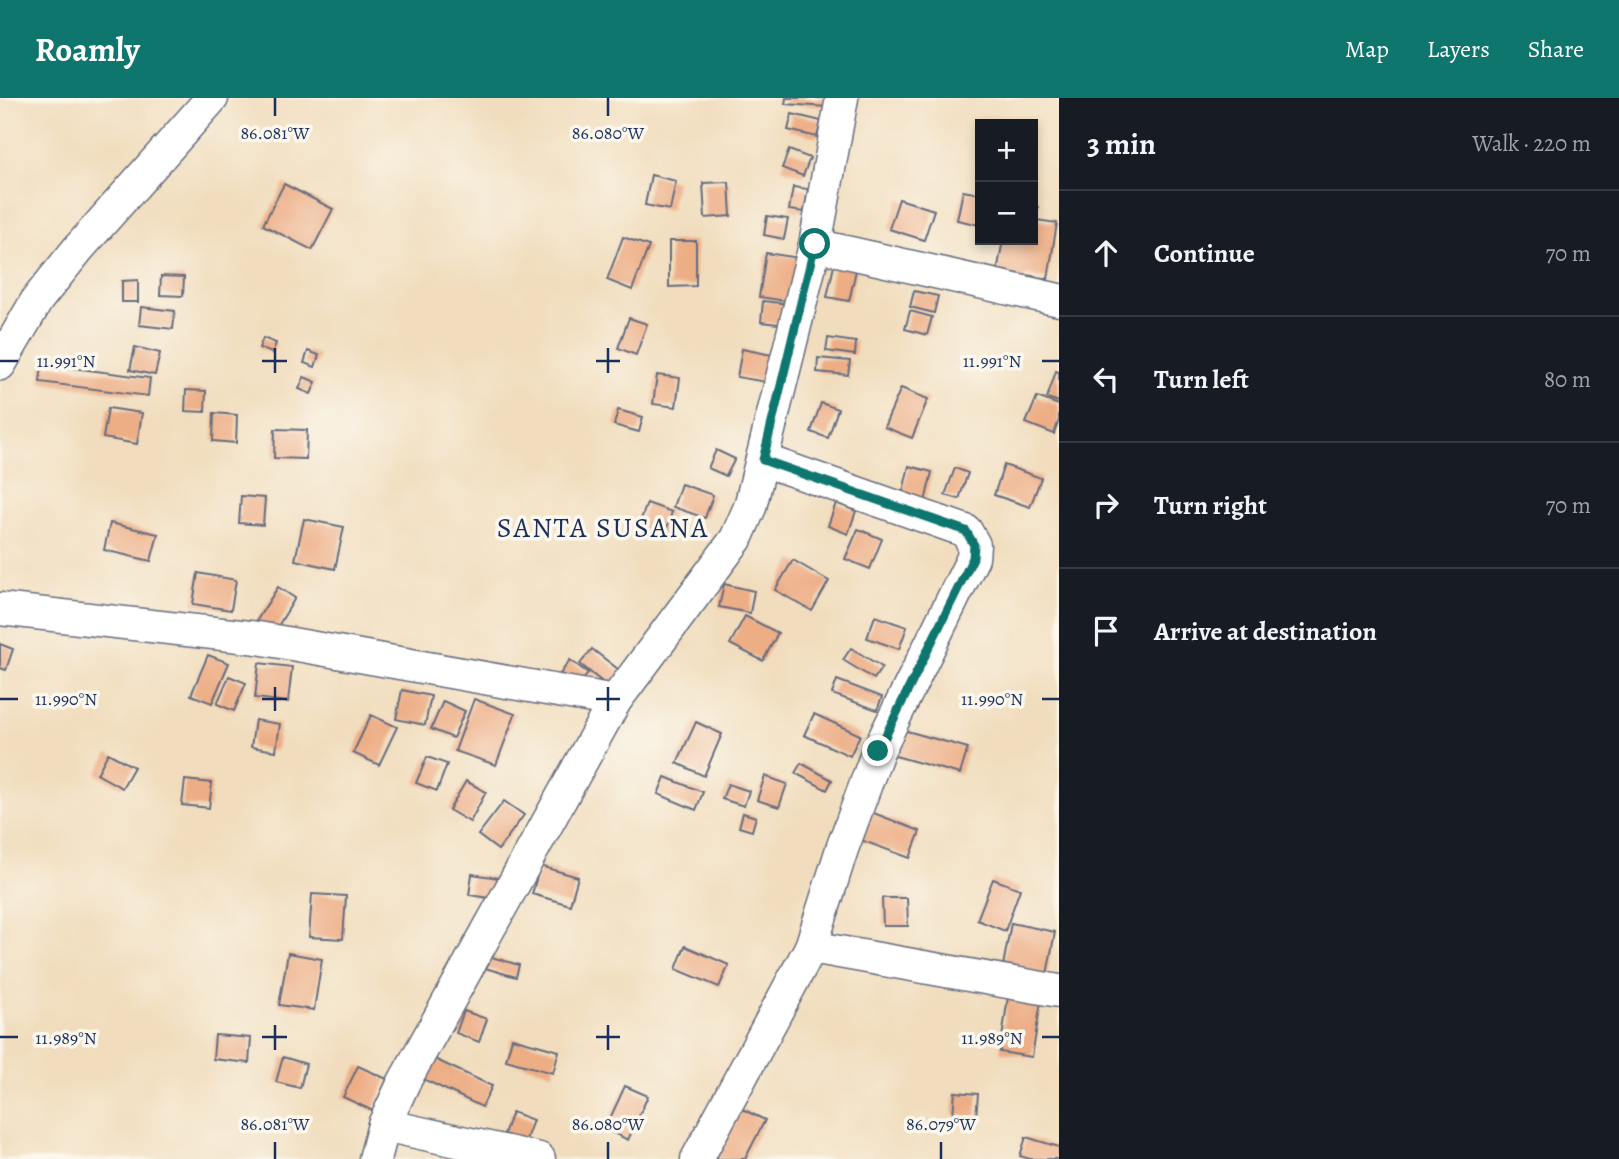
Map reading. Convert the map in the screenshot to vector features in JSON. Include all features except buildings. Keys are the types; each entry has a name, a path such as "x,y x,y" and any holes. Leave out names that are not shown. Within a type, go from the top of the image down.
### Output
{"street":[{"path":"0,364 37,300 78,249 212,98"},
{"path":"375,1159 384,1125 404,1082 615,701 736,539 750,507 763,460 815,244 842,98"},
{"path":"815,244 1059,300"},
{"path":"697,1159 811,947 842,849 878,751 973,558 974,545 966,531 763,460"},
{"path":"0,608 258,638 615,701"},
{"path":"811,947 1059,991"},
{"path":"384,1125 539,1159"}],"district":[{"name":"SANTA SUSANA","path":"603,528"}],"route":[{"path":"815,244 763,460 966,531 974,545 973,558 878,751"}]}
